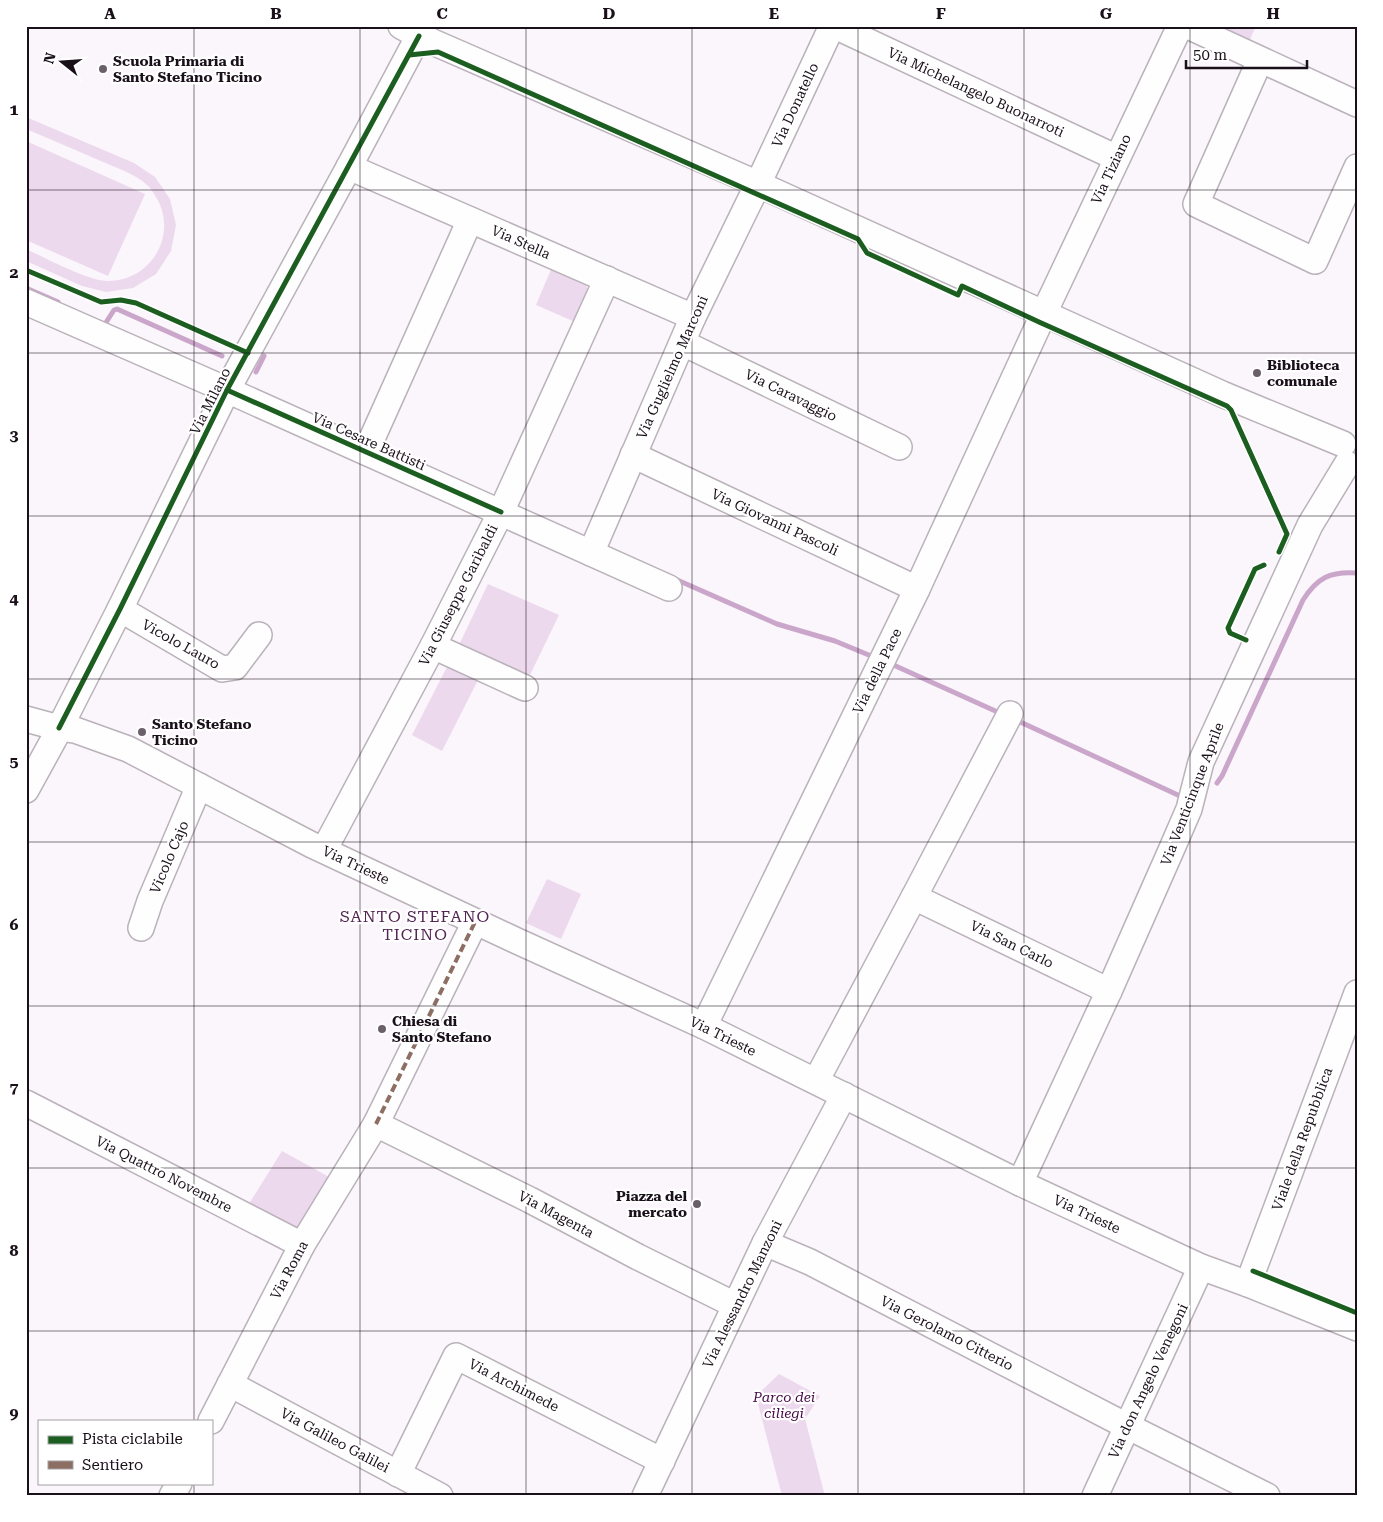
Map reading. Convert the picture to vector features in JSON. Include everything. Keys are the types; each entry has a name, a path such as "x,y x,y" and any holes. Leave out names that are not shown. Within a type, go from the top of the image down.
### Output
{"street":[{"name":"Via Michelangelo Buonarroti","path":"833,26 1116,158"},
{"name":"Via Donatello","path":"758,184 833,26"},
{"name":"Via Tiziano","path":"1044,313 1179,26"},
{"path":"1188,26 1357,104"},
{"path":"415,29 1351,453"},
{"name":"Via Milano","path":"26,790 60,728 120,609 227,390 349,167 415,29"},
{"path":"1260,60 1196,204 1315,261 1357,167"},
{"name":"Via Stella","path":"349,167 693,317"},
{"name":"Via Guglielmo Marconi","path":"593,547 693,317 758,184"},
{"path":"369,446 470,220"},
{"name":"Via Giuseppe Garibaldi","path":"324,850 433,646 503,506 607,279"},
{"name":"Via Cesare Battisti","path":"26,302 227,390 369,446 593,547 669,588"},
{"name":"Via della Pace","path":"704,1026 917,589 1044,313"},
{"name":"Via Caravaggio","path":"683,342 899,447"},
{"name":"Via Venticinque Aprile","path":"1020,1183 1109,991 1189,809 1205,753 1310,525 1351,453"},
{"name":"Via Giovanni Pascoli","path":"634,455 917,589"},
{"name":"Vicolo Lauro","path":"120,609 222,669 234,667 259,635"},
{"path":"433,646 525,688"},
{"path":"816,1081 1008,718"},
{"name":"Via Trieste","path":"26,719 75,730 128,749 324,850 475,922 704,1026 1020,1183 1201,1267 1357,1328"},
{"name":"Vicolo Cajo","path":"141,928 150,901 199,786"},
{"name":"Via San Carlo","path":"914,897 1109,991"},
{"name":"Via Roma","path":"212,1420 302,1245 376,1124 475,922"},
{"name":"Viale della Repubblica","path":"1248,1284 1357,993"},
{"name":"Via Alessandro Manzoni","path":"645,1496 765,1243 844,1095"},
{"name":"Via Quattro Novembre","path":"26,1103 302,1245"},
{"name":"Via Magenta","path":"376,1124 530,1200 638,1258 735,1305"},
{"name":"Via Gerolamo Citterio","path":"765,1243 810,1262 1267,1496"},
{"name":"Via don Angelo Venegoni","path":"1094,1496 1201,1267"},
{"name":"Via Archimede","path":"398,1474 456,1356 662,1462"},
{"name":"Via Galileo Galilei","path":"230,1384 440,1496"},
{"path":"172,1496 178,1484"}],"green space":[{"path":"1206,26 1256,26 1247,46"},
{"path":"26,117 134,163 155,177 170,199 176,225 171,251 156,274 133,288 106,292 82,286 26,261 26,249 90,277 108,281 124,279 138,273 158,251 163,238 164,223 161,208 154,194 143,181 120,169 26,129"},
{"path":"26,141 145,194 108,276 26,240"},
{"path":"552,267 585,282 589,293 575,322 536,305"},
{"path":"488,584 559,615 530,675 459,645"},
{"path":"448,665 478,680 442,751 412,735"},
{"path":"547,879 581,894 561,939 526,923"},
{"path":"282,1151 331,1178 297,1229 247,1207"},
{"name":"Parco dei ciliegi","path":"779,1374 820,1396 805,1419 825,1496 782,1496 756,1396"}],"waterway":[{"path":"26,288 58,302"},
{"path":"105,324 114,310 117,309 222,356"},
{"path":"256,372 264,356"},
{"path":"1217,783 1222,776 1308,592 1319,581 1332,575 1357,573"},
{"path":"675,579 777,624 835,641 876,658"},
{"path":"889,663 1002,714"},
{"path":"1014,719 1180,796"}],"marked path":[{"path":"376,1124 475,922"}],"cycle path":[{"path":"59,728 120,609 227,390 419,36"},
{"path":"409,55 438,52 858,239 867,253 958,295 962,286 1227,406 1231,410 1287,534 1279,552"},
{"path":"26,270 101,302 121,300 136,303 248,353"},
{"path":"227,390 501,512"},
{"path":"1246,640 1230,633 1228,628 1255,569 1264,565"},
{"path":"1253,1271 1357,1313"}],"place":[{"name":"Scuola Primaria di Santo Stefano Ticino","path":"103,69"},
{"name":"Biblioteca comunale","path":"1257,373"},
{"name":"Santo Stefano Ticino","path":"142,732"},
{"name":"Chiesa di Santo Stefano","path":"382,1029"},
{"name":"Piazza del mercato","path":"697,1204"}],"district":[{"name":"SANTO STEFANO TICINO","path":"415,925"}]}
